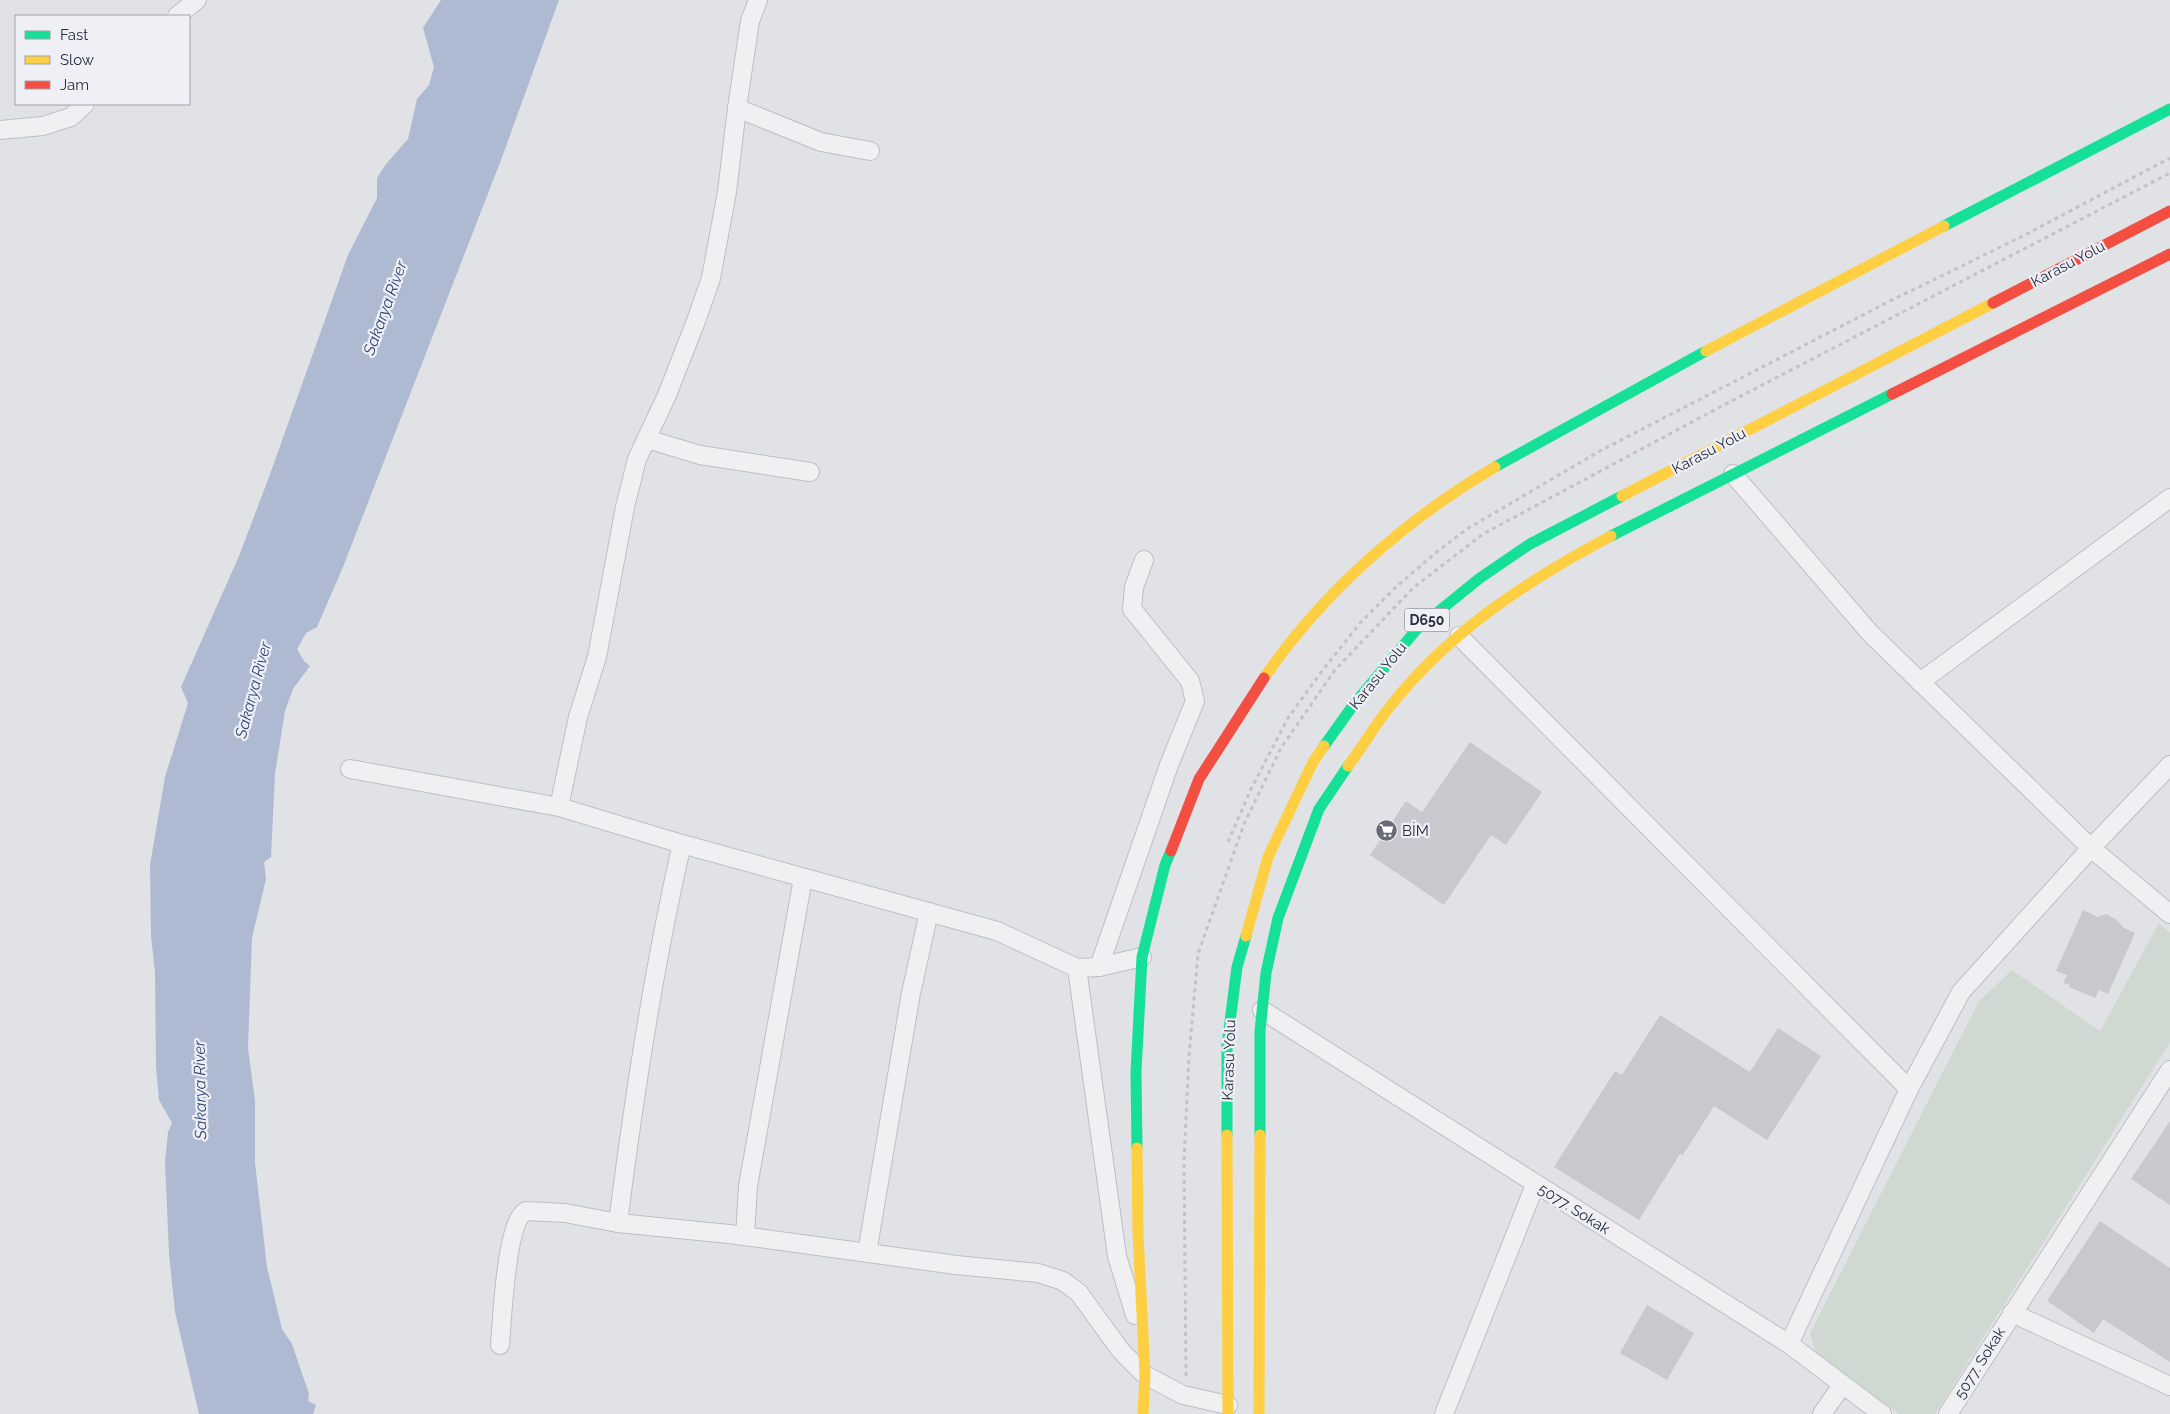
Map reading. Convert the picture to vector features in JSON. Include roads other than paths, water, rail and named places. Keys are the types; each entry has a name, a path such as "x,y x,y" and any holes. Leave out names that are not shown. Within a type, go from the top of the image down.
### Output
{"main road":[{"path":"1143,1414 1145,1375 1138,1234 1136,1072 1142,957 1165,865 1199,779 1265,676 1302,629 1352,574 1404,531 1474,480 1527,448 1777,313 2170,109"},
{"name":"Karasu Yolu","path":"1228,1409 1227,1045 1237,967 1268,857 1313,762 1354,704 1417,629 1480,578 1530,544 2170,211"},
{"name":"Karasu Yolu","path":"1259,1414 1260,1031 1266,973 1278,918 1319,809 1386,712 1425,668 1459,636 1513,593 1564,562 1733,474 2170,254"}],"street":[{"path":"178,15 197,0"},
{"path":"559,807 578,718 597,657 625,507 637,459 667,395 711,278 727,192 736,108 750,21 758,0"},
{"path":"0,130 43,126 71,117 84,105"},
{"path":"736,108 821,142 870,151"},
{"path":"647,439 700,455 810,472"},
{"path":"1733,474 1870,632 2091,848 2170,914"},
{"path":"1920,682 2170,498"},
{"path":"1099,967 1169,765 1195,701 1190,681 1132,609 1134,586 1144,560"},
{"path":"1459,636 1909,1089"},
{"path":"1789,1344 1909,1089 1961,992 2091,848 2170,765"},
{"path":"350,769 559,807 682,844 997,931 1078,968 1099,967 1142,957"},
{"path":"618,1223 626,1160 664,924 682,844"},
{"path":"745,1236 748,1186 803,878"},
{"path":"867,1253 911,993 930,912"},
{"path":"1078,968 1117,1256 1143,1339"},
{"name":"5077. Sokak","path":"1262,1010 1535,1185 1789,1344 1882,1414"},
{"name":"5077. Sokak","path":"1948,1414 2170,1070"},
{"path":"1444,1414 1535,1185"},
{"path":"500,1345 510,1246 516,1222 522,1213 526,1211 565,1213 618,1223 745,1236 867,1253 1038,1273 1063,1281 1079,1293 1121,1351 1145,1375 1183,1395 1228,1409"},
{"path":"2012,1313 2170,1386"},
{"path":"1822,1414 1842,1385"}],"water":[{"name":"Sakarya River","path":"441,0 559,0 501,160 343,567 317,627 306,633 297,649 304,661 310,666 293,689 285,711 275,774 271,857 264,862 266,879 252,938 248,1048 255,1101 255,1163 267,1267 282,1329 292,1344 309,1394 308,1401 316,1405 313,1414 199,1414 175,1312 169,1254 165,1161 168,1132 172,1123 159,1100 156,1067 155,973 151,936 150,865 165,777 188,703 181,687 239,556 348,255 377,198 377,178 386,164 408,139 417,99 429,85 434,67 423,28"}],"place":[{"name":"BİM","path":"1386,831"}]}
